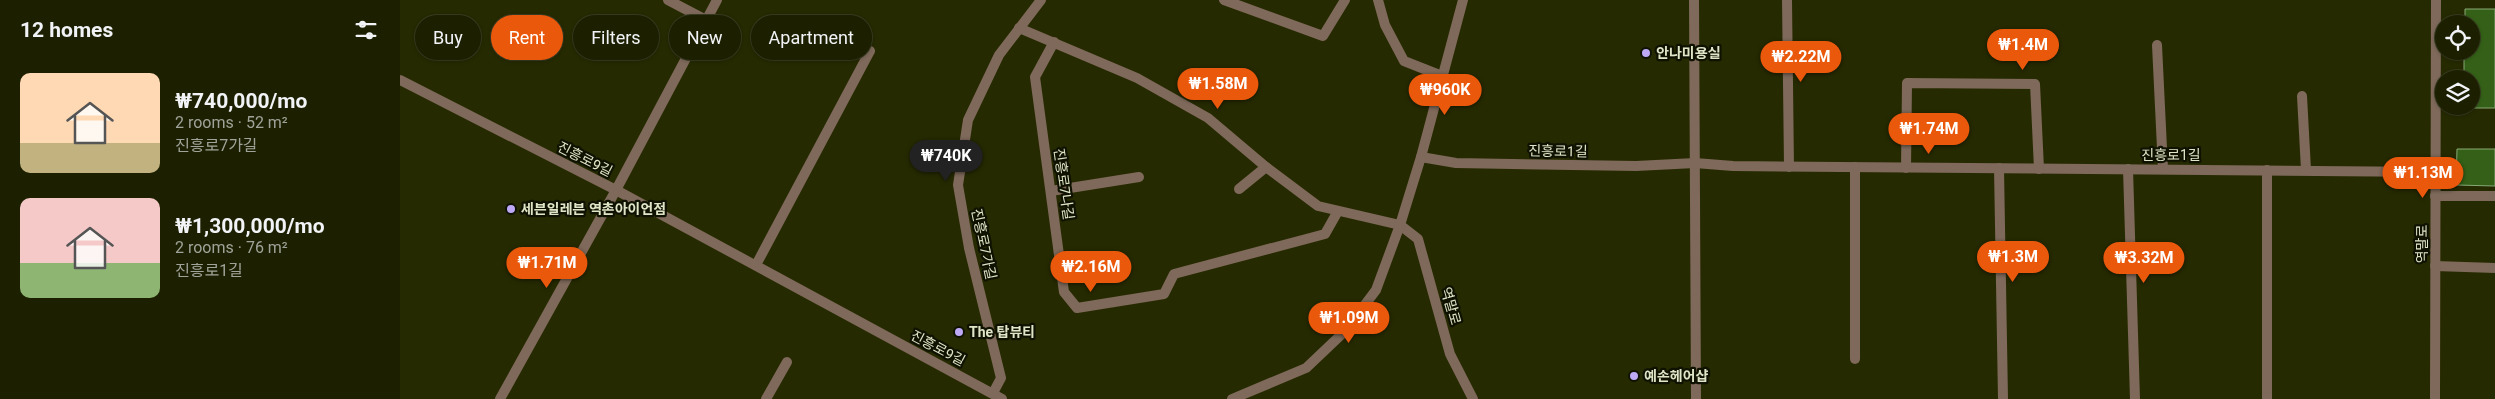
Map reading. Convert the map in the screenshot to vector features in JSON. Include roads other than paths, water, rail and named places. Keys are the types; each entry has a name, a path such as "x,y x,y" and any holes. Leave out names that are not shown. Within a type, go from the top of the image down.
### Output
{"street":[{"path":"668,0 696,15"},
{"path":"709,15 717,0"},
{"name":"진흥로7가길","path":"998,396 1001,378 969,248 958,184 968,120 999,55 1041,0"},
{"path":"1224,0 1322,36 1346,0"},
{"path":"1378,0 1385,25 1404,61 1442,76"},
{"path":"1232,399 1306,368 1346,330 1376,290 1400,225 1421,157 1464,0"},
{"path":"1694,0 1696,399"},
{"path":"1787,0 1789,167"},
{"name":"역말로","path":"2435,399 2436,0"},
{"path":"1019,28 1137,78 1208,118 1266,167 1318,206 1400,225"},
{"name":"진흥로7나길","path":"1054,42 1035,77 1064,292 1078,308 1164,294 1174,274 1325,234 1338,211"},
{"path":"2157,45 2163,169"},
{"path":"505,397 685,60"},
{"path":"756,266 865,60"},
{"name":"진흥로9길","path":"400,80 616,190 998,396"},
{"path":"1906,168 1907,83 2035,84 2039,169"},
{"path":"2302,96 2306,170"},
{"name":"진흥로1길","path":"1421,157 1465,164 1636,166 1695,163 1789,167 2435,172"},
{"path":"1240,189 1266,167"},
{"path":"1855,167 1855,359"},
{"path":"2000,168 2002,399"},
{"path":"2128,169 2135,399"},
{"path":"2267,170 2267,399"},
{"path":"1050,191 1139,177"},
{"path":"2435,196 2495,196"},
{"name":"역말로","path":"1400,225 1418,238 1450,354 1473,399"},
{"path":"2435,266 2495,268"},
{"path":"766,399 787,362"}],"place":[{"name":"안나미용실","path":"1646,53"},
{"name":"세븐일레븐 역촌아이언점","path":"511,209"},
{"name":"The 탑뷰티","path":"959,332"},
{"name":"예손헤어샵","path":"1634,376"}]}
